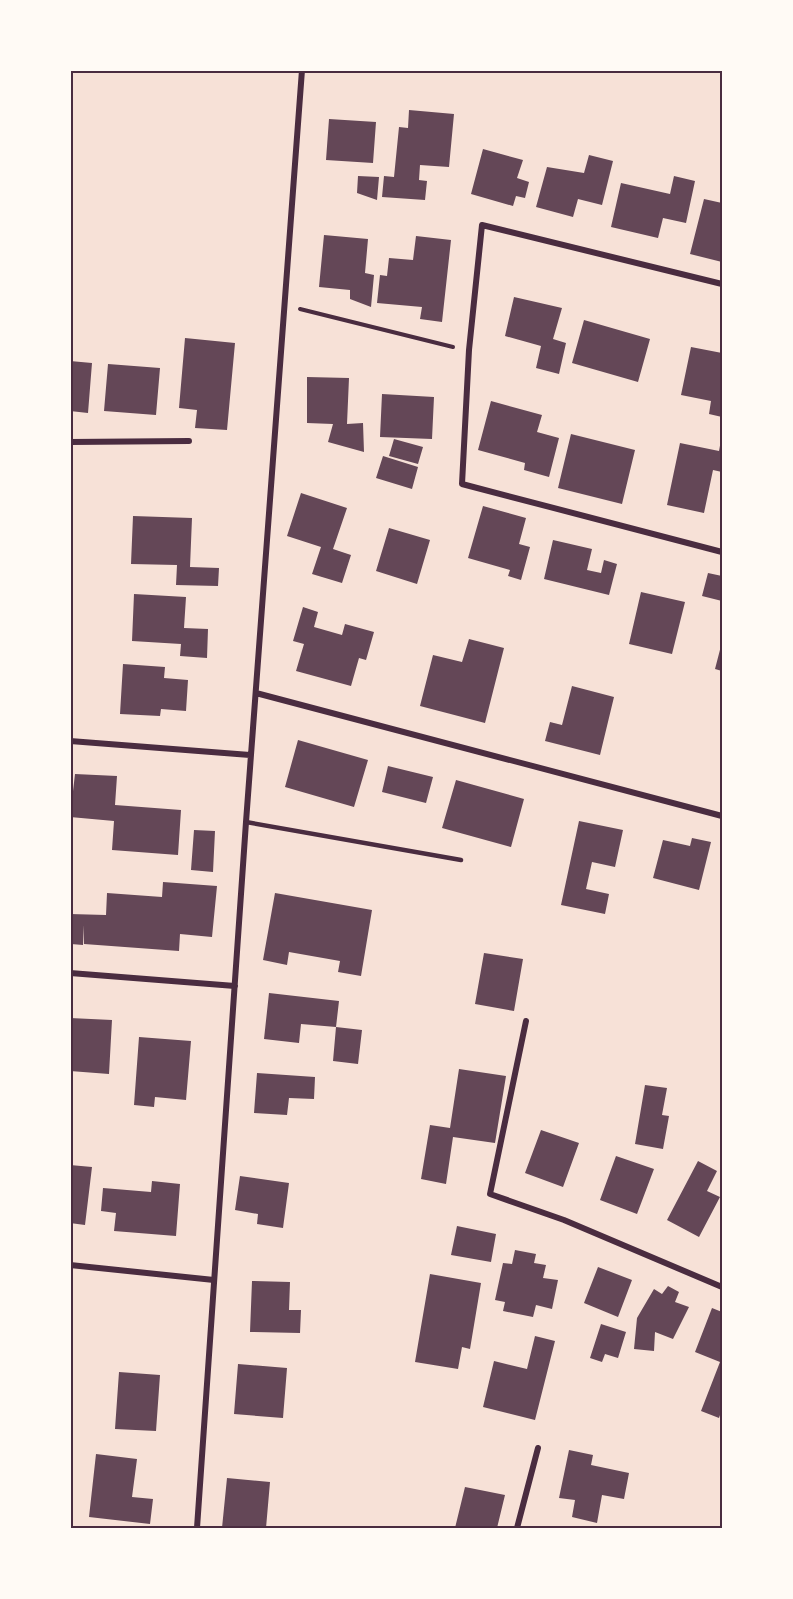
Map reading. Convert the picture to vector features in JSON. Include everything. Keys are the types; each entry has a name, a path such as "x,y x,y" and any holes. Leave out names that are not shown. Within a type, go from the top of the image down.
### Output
{"street":[{"path":"197,1528 250,755 302,70"},
{"path":"723,284 482,225 469,350 462,484 723,552"},
{"path":"70,442 189,441"},
{"path":"256,693 723,816"},
{"path":"70,741 250,755"},
{"path":"70,973 234,986"},
{"path":"526,1021 490,1194 564,1220 723,1287"},
{"path":"70,1265 214,1280"},
{"path":"517,1528 538,1448"}],"lane":[{"path":"246,822 461,860"}],"path":[{"path":"283,305 469,350"}],"building":[{"path":"409,110 454,114 449,167 420,165 419,180 427,181 425,200 382,197 384,176 394,177 399,127 408,128"},
{"path":"329,119 376,122 373,163 326,160"},
{"path":"483,149 523,160 517,178 529,182 525,198 516,196 513,206 471,194"},
{"path":"589,155 613,161 602,205 578,199 573,217 536,207 547,167 584,173"},
{"path":"358,176 379,177 377,200 357,193"},
{"path":"674,176 695,181 686,223 663,218 658,238 611,227 621,183 670,194"},
{"path":"704,199 722,203 722,262 690,254"},
{"path":"324,235 368,239 365,273 374,275 371,307 350,299 350,290 319,287"},
{"path":"416,236 451,240 442,322 420,319 422,307 377,303 380,275 387,276 389,258 413,260"},
{"path":"514,297 562,308 553,339 566,343 559,374 536,368 541,346 505,336"},
{"path":"584,320 650,339 638,382 572,363"},
{"path":"185,338 235,343 227,430 195,428 197,410 179,408"},
{"path":"691,347 722,353 722,417 709,414 711,401 681,395"},
{"path":"70,361 92,363 88,413 70,411"},
{"path":"108,364 160,368 156,415 104,411"},
{"path":"307,377 349,378 347,424 363,423 364,452 328,442 333,424 307,423"},
{"path":"382,394 434,397 432,439 380,437"},
{"path":"491,401 542,415 537,432 559,438 549,477 524,470 525,463 478,450"},
{"path":"571,434 635,450 622,504 558,488"},
{"path":"394,439 423,447 418,464 389,456"},
{"path":"721,440 722,472 713,470 704,513 667,505 680,443 719,451"},
{"path":"383,456 418,467 412,489 376,478"},
{"path":"301,493 347,508 333,549 351,555 342,583 312,574 321,547 287,536"},
{"path":"483,506 526,518 519,544 530,547 521,580 508,576 510,570 468,558"},
{"path":"133,516 192,518 190,567 219,568 218,586 176,585 177,565 131,564"},
{"path":"389,528 430,540 417,584 376,571"},
{"path":"553,540 592,549 587,570 601,573 604,560 617,564 609,595 544,579"},
{"path":"708,573 722,576 722,601 702,596"},
{"path":"641,592 685,602 672,654 629,644"},
{"path":"134,594 186,597 184,628 208,629 207,658 180,656 181,644 132,641"},
{"path":"303,607 318,612 314,627 342,635 345,624 374,632 366,660 359,658 351,686 296,671 304,644 293,641"},
{"path":"469,639 504,648 485,723 420,706 433,655 462,662"},
{"path":"722,642 722,671 715,669"},
{"path":"123,664 165,667 164,678 188,680 186,711 161,709 160,716 120,714"},
{"path":"572,686 614,697 600,755 545,741 550,722 562,725"},
{"path":"298,740 368,760 354,807 285,787"},
{"path":"388,766 433,777 426,803 382,792"},
{"path":"75,774 117,776 115,805 181,810 178,855 112,850 114,821 70,817"},
{"path":"456,780 524,799 511,847 442,828"},
{"path":"579,821 623,830 615,867 592,862 586,889 609,894 605,914 561,905"},
{"path":"194,830 215,831 213,872 191,870"},
{"path":"692,838 711,842 699,890 653,878 663,840 690,846"},
{"path":"163,882 217,886 212,937 180,934 179,951 84,944 84,925 83,945 71,944 70,914 106,915 107,893 162,897"},
{"path":"275,893 372,910 361,976 338,972 340,961 289,952 287,965 263,960"},
{"path":"484,953 523,959 514,1011 475,1004"},
{"path":"269,993 339,1001 336,1027 301,1024 299,1043 264,1039"},
{"path":"70,1018 112,1020 109,1074 70,1071"},
{"path":"336,1027 362,1030 358,1064 333,1061"},
{"path":"139,1037 191,1041 186,1100 155,1097 154,1107 134,1105"},
{"path":"459,1069 506,1076 495,1143 453,1137 446,1184 421,1179 430,1125 450,1128"},
{"path":"257,1073 315,1077 314,1099 289,1098 287,1115 254,1113"},
{"path":"645,1085 667,1088 662,1115 669,1116 663,1149 635,1144"},
{"path":"541,1130 579,1143 563,1187 525,1173"},
{"path":"616,1156 654,1169 637,1214 600,1200"},
{"path":"698,1161 717,1171 707,1191 720,1197 699,1237 667,1220"},
{"path":"70,1165 92,1167 85,1225 70,1223"},
{"path":"240,1176 289,1183 283,1228 257,1224 258,1214 235,1210"},
{"path":"152,1181 180,1184 176,1236 114,1231 116,1213 101,1211 103,1188 151,1192"},
{"path":"457,1226 496,1234 491,1262 451,1255"},
{"path":"515,1250 536,1254 534,1263 546,1265 543,1278 558,1280 552,1309 536,1305 533,1317 503,1311 505,1302 495,1300 503,1263 512,1264"},
{"path":"598,1267 632,1280 618,1317 584,1303"},
{"path":"430,1274 481,1283 470,1349 462,1347 458,1369 415,1362"},
{"path":"252,1281 290,1282 289,1310 301,1310 300,1333 250,1332"},
{"path":"668,1286 679,1292 675,1302 689,1307 673,1339 655,1332 654,1351 634,1349 637,1318 654,1289 662,1294"},
{"path":"712,1308 722,1312 722,1409 719,1418 701,1411 720,1362 695,1352"},
{"path":"601,1324 626,1332 618,1358 605,1354 602,1362 590,1358"},
{"path":"535,1336 555,1341 535,1420 483,1407 494,1361 527,1369"},
{"path":"238,1364 287,1368 283,1418 234,1414"},
{"path":"119,1372 160,1375 156,1431 115,1429"},
{"path":"569,1450 593,1455 591,1465 629,1473 624,1499 602,1495 597,1523 572,1517 575,1500 559,1498"},
{"path":"96,1454 137,1459 132,1497 153,1499 150,1524 89,1517"},
{"path":"227,1478 270,1482 266,1528 222,1528"},
{"path":"465,1487 505,1495 497,1528 455,1528"}]}
